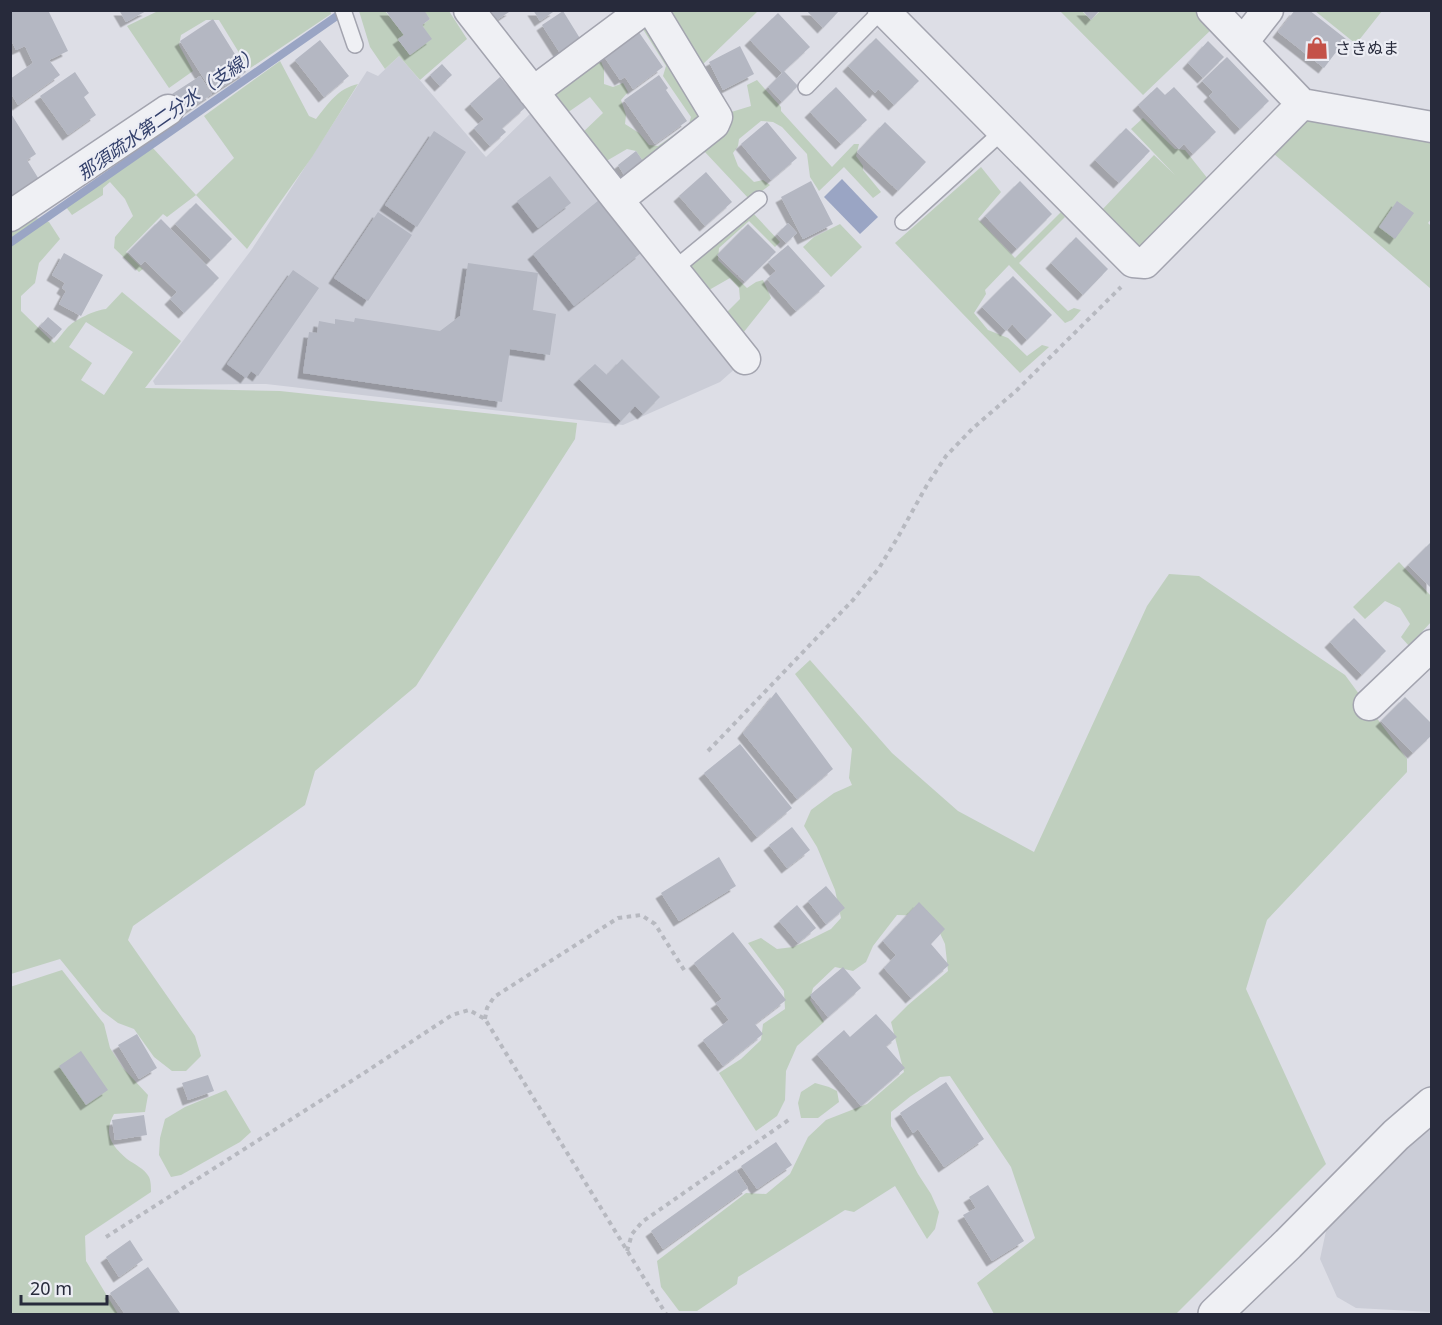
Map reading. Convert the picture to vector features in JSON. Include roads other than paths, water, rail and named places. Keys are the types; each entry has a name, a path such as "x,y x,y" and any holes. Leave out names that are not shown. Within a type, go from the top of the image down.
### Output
{"street":[{"path":"470,10 745,359"},
{"path":"533,92 644,10 654,13 717,117 714,124 618,200"},
{"path":"1212,10 1302,104 1431,127"},
{"path":"1243,42 1268,10"},
{"path":"887,12 1133,262 1145,263 1302,104"},
{"path":"10,216 168,110"},
{"path":"1369,705 1431,645"},
{"path":"1215,1314 1396,1135 1431,1104"}],"lane":[{"path":"344,10 355,45"},
{"path":"806,87 887,12"},
{"path":"903,222 1003,131"},
{"path":"673,270 759,199"}],"water":[{"path":"842,179 878,217 860,234 824,197"}],"waterway":[{"name":"那須疏水第二分水（支線）","path":"10,243 344,11"}],"place":[{"name":"さきぬま","path":"1317,48"}]}
